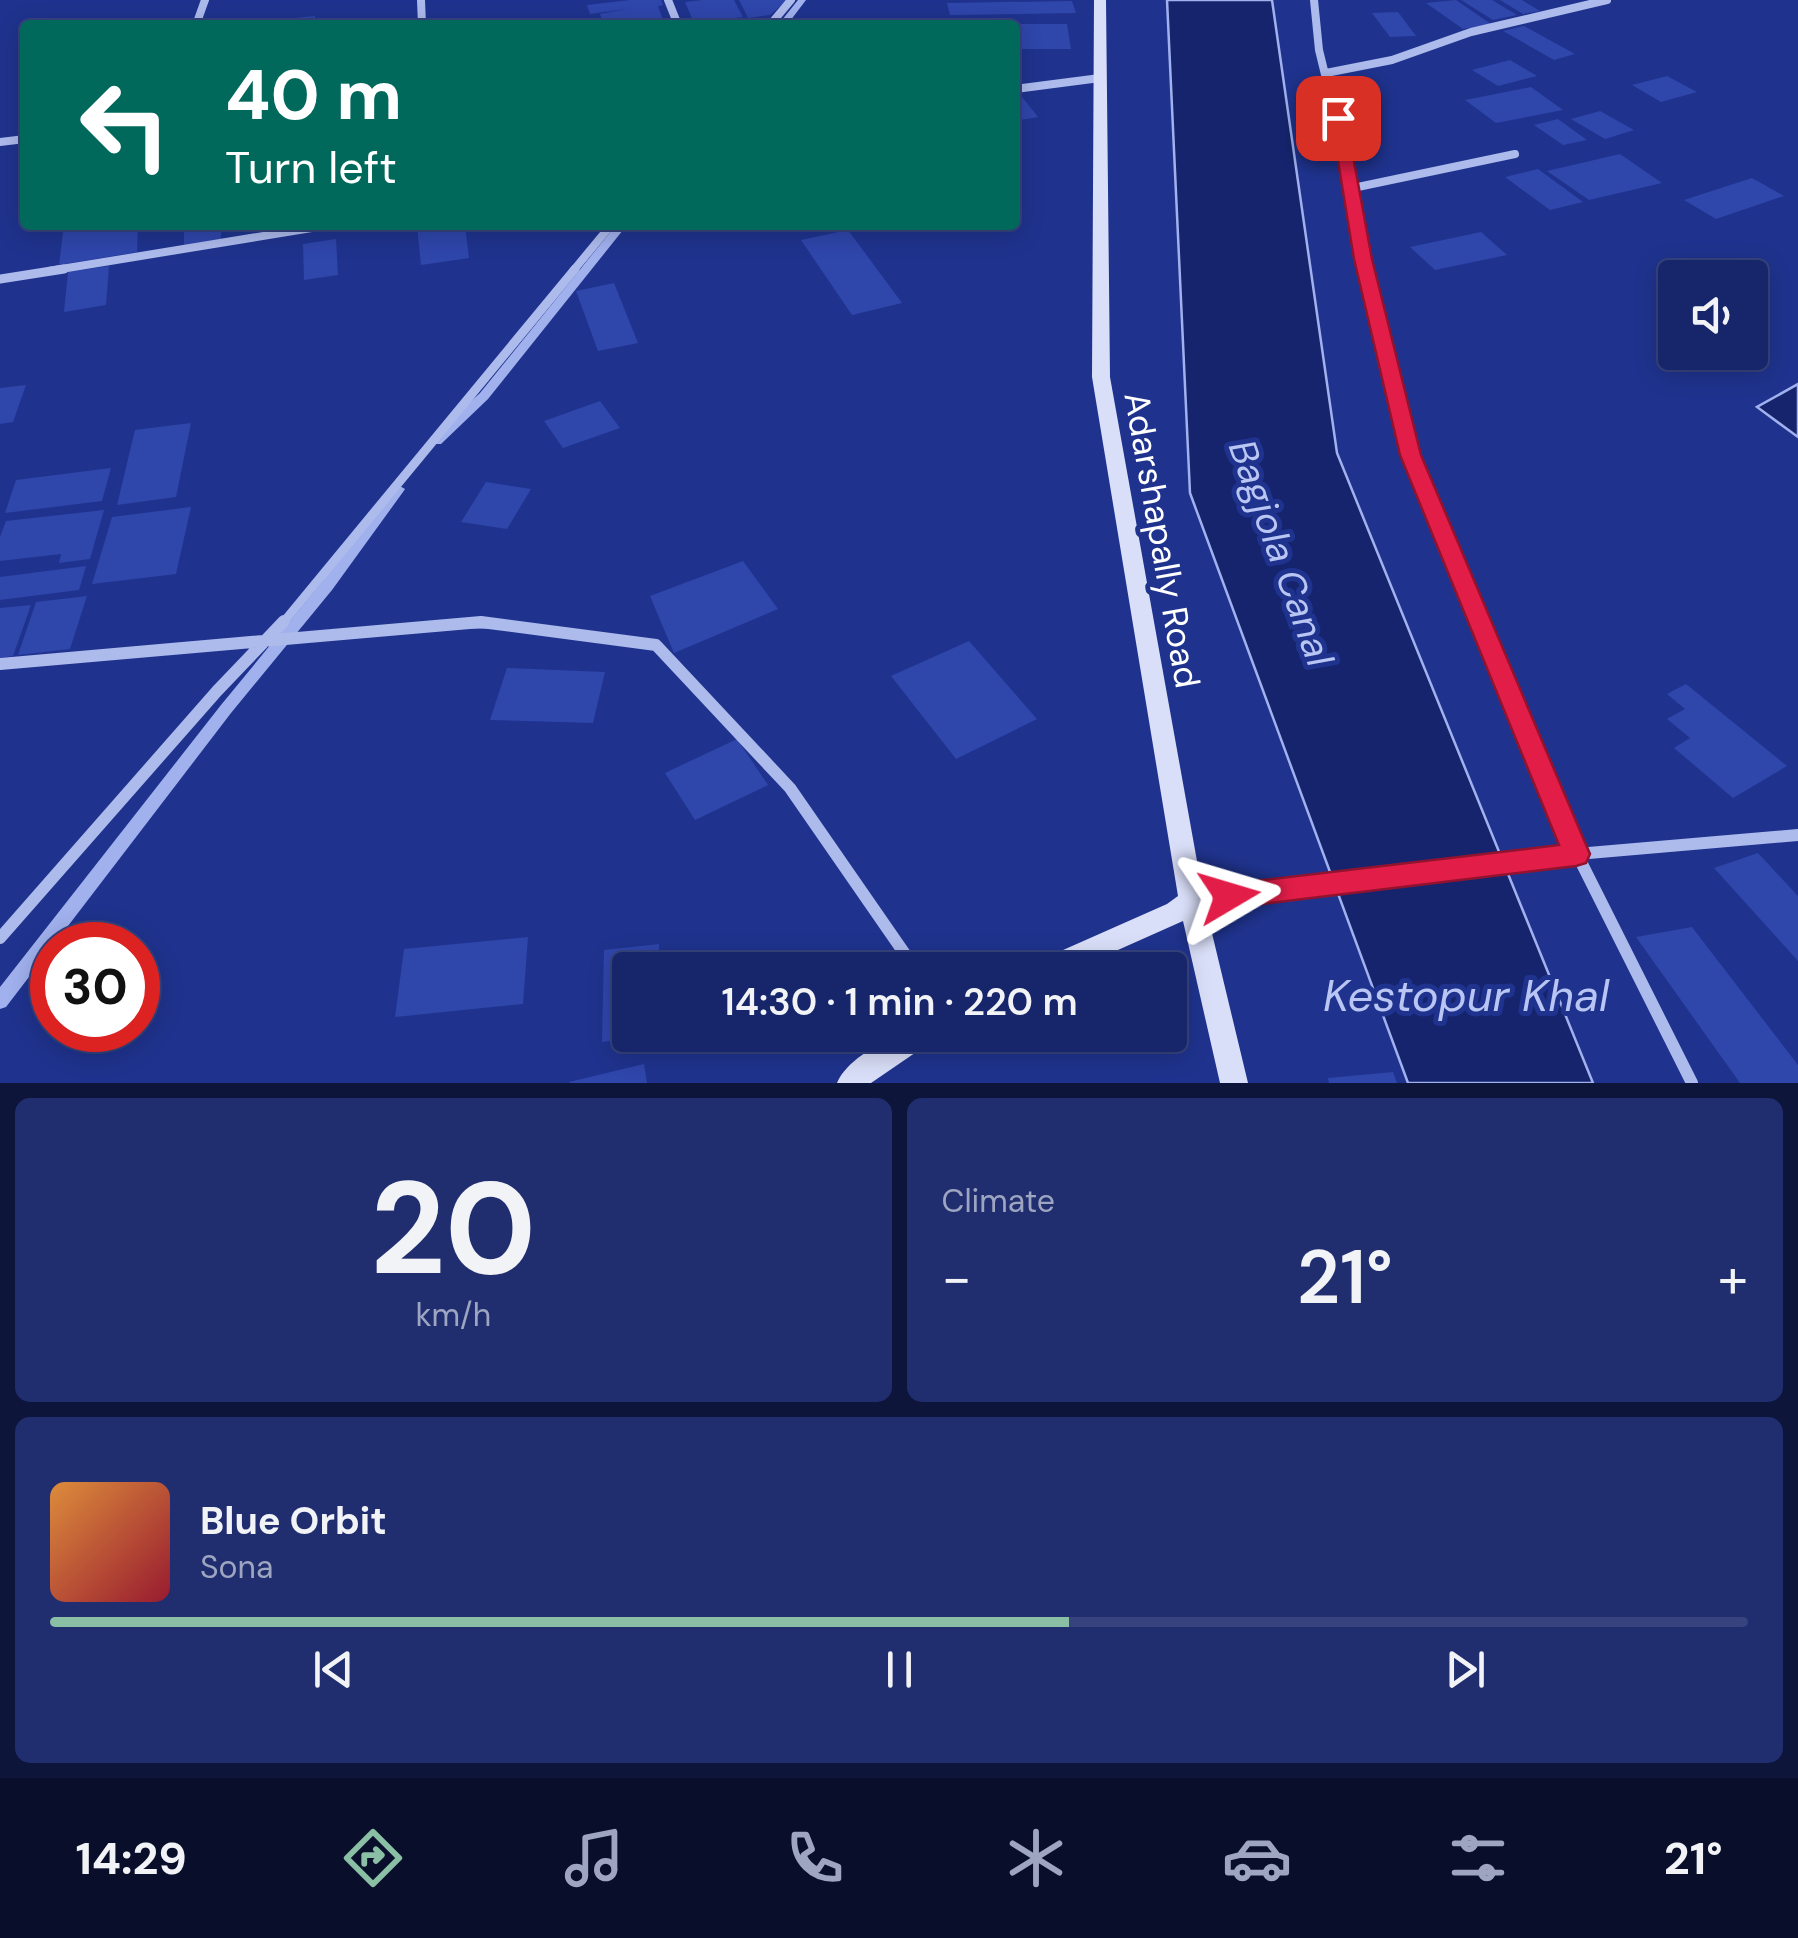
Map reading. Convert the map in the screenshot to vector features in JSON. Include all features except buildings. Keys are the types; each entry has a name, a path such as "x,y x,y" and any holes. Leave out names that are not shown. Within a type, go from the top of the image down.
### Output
{"street":[{"path":"774,20 791,0"},
{"name":"Adarshapally Road","path":"1100,0 1101,377 1191,900 1234,1083"},
{"path":"1314,0 1326,73 1353,188 1363,259 1410,455 1576,854 1692,1083"},
{"path":"1326,73 1392,60 1471,32 1602,0"},
{"path":"1020,89 1100,78"},
{"path":"1353,188 1515,154"},
{"path":"0,279 299,230"},
{"path":"0,938 217,691 272,638 607,230"},
{"path":"0,664 481,622 656,646 790,788 904,952"},
{"path":"1085,952 1176,912 1191,900 1576,854 1798,834"},
{"path":"851,1083 891,1052"}],"water":[{"name":"Kestopur Khal","path":"1167,0 1272,0 1337,453 1593,1083 1408,1083 1190,493"},
{"path":"1798,384 1798,437 1757,407"}],"waterway":[{"path":"786,20 802,0"},
{"path":"436,441 484,396 618,230"},
{"path":"0,1001 226,709 327,586 398,489"}],"route":[{"path":"1229,896 1576,854 1410,455 1363,259 1338,118"}],"water label":[{"name":"Bagjola Canal","path":"1281,553"}]}
